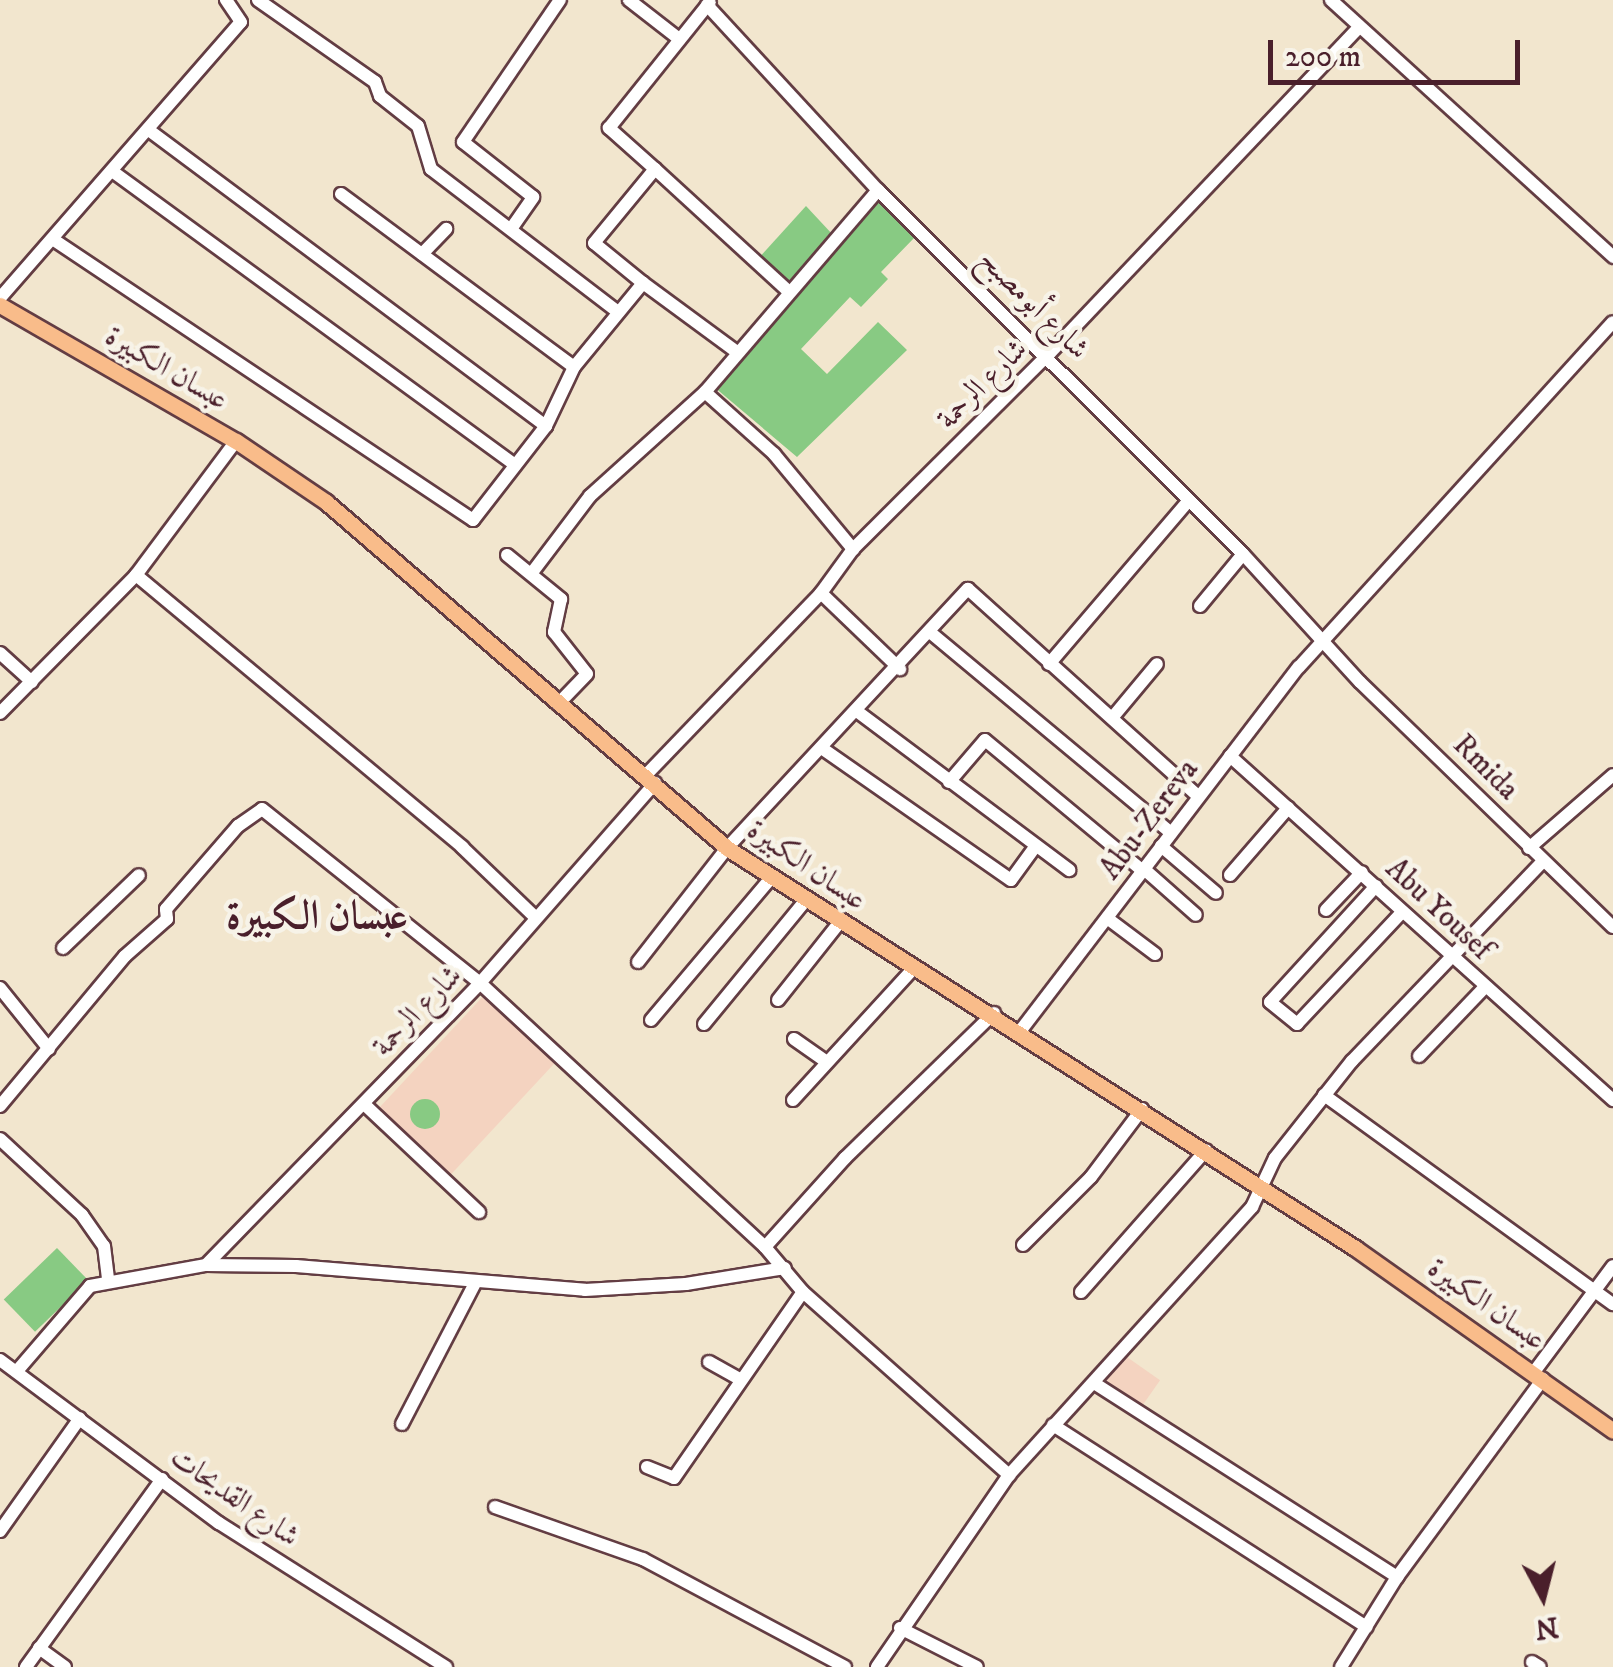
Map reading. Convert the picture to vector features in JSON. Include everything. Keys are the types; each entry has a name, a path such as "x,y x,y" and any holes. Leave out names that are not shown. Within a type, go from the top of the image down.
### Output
{"main road":[{"name":"عبسان الكبيرة","path":"0,301 236,440 326,502 727,848 839,923 994,1013 1206,1150 1539,1376 1613,1431"}],"street":[{"path":"226,0 243,17"},
{"path":"0,301 150,131 258,0 374,82 380,96 418,126 431,169 618,312"},
{"path":"511,229 533,197 464,142 560,0"},
{"path":"629,0 678,38"},
{"path":"1330,0 1613,257"},
{"path":"710,3 609,128 788,290"},
{"name":"شارع أبومصبح","path":"710,3 878,190 1049,354 1243,554 1322,642"},
{"name":"شارع الرحمة","path":"206,1265 480,984 650,780 821,593 853,549 1049,354 1358,29"},
{"path":"150,131 546,426"},
{"path":"655,169 594,243 737,352"},
{"path":"112,171 514,465"},
{"path":"532,574 590,496 704,392 878,190"},
{"path":"340,194 574,368"},
{"path":"422,254 446,229"},
{"path":"54,240 473,520 546,426 574,368 642,283"},
{"name":"Abu-Zereva","path":"1021,1030 1198,796 1322,642 1613,322"},
{"path":"704,392 774,454 853,549"},
{"path":"0,713 136,576 236,440"},
{"path":"1049,664 1188,501"},
{"path":"1200,606 1243,554"},
{"path":"508,555 561,599 554,632 587,674 558,704"},
{"path":"136,576 462,847 534,916"},
{"path":"638,962 727,848 900,669 968,590 1198,796"},
{"path":"821,593 900,669"},
{"path":"931,633 1171,833"},
{"name":"Rmida","path":"1322,642 1542,862 1613,927"},
{"path":"0,653 32,682"},
{"path":"1112,718 1157,664"},
{"path":"858,712 1034,848 1069,870"},
{"path":"949,782 985,740 1196,915"},
{"path":"824,749 1012,880 1034,848"},
{"name":"Abu Yousef","path":"1230,756 1362,872 1449,958 1613,1100"},
{"path":"1529,848 1613,775"},
{"path":"0,1106 125,956 168,919 166,909 238,826 262,808 480,984 765,1247 803,1292 1009,1475"},
{"path":"1230,875 1288,808"},
{"path":"1161,846 1216,893"},
{"path":"876,1667 1009,1475 1252,1207 1275,1158 1324,1095 1542,862"},
{"path":"1326,910 1362,872"},
{"path":"63,948 139,875"},
{"path":"650,1020 771,878"},
{"path":"1376,886 1270,1002 1297,1024 1402,912"},
{"path":"704,1024 805,901"},
{"path":"1106,918 1156,954"},
{"path":"778,1000 839,923"},
{"path":"793,1100 824,1060 914,968"},
{"path":"1419,1056 1485,987"},
{"path":"0,988 49,1050"},
{"path":"765,1247 994,1013"},
{"path":"794,1039 824,1060"},
{"path":"1324,1095 1613,1304"},
{"path":"364,1104 479,1212"},
{"path":"1023,1245 1092,1177 1142,1109"},
{"path":"0,1139 82,1215 104,1246 108,1278"},
{"path":"1081,1292 1206,1150"},
{"path":"17,1371 90,1286 108,1278 206,1265 296,1266 475,1283 640,1288 785,1268"},
{"path":"1341,1667 1397,1578 1613,1266"},
{"path":"402,1424 475,1283"},
{"path":"646,1467 674,1478 738,1378 803,1292"},
{"name":"شارع القديحات","path":"0,1360 162,1479 446,1667"},
{"path":"709,1362 738,1378"},
{"path":"1094,1383 1397,1578"},
{"path":"0,1531 80,1418"},
{"path":"1053,1425 1366,1627"},
{"path":"26,1667 162,1479"},
{"path":"495,1507 643,1559 845,1667"},
{"path":"900,1628 977,1667"},
{"path":"39,1648 65,1667"}],"shaded area":[{"path":"488,991 560,1058 447,1179 375,1112"},
{"path":"1124,1355 1160,1380 1139,1410 1103,1384"}],"green space":[{"path":"878,200 915,237 881,272 888,279 861,307 850,297 801,349 827,374 878,322 907,350 797,457 713,386"},
{"path":"806,206 833,235 790,281 780,282 757,260"},
{"path":"425,1099 439,1108 440,1114 431,1128 425,1129 411,1120 410,1114 419,1100"},
{"path":"57,1248 88,1280 35,1332 4,1299"}],"district":[{"name":"عبسان الكبيرة","path":"317,917"}]}
